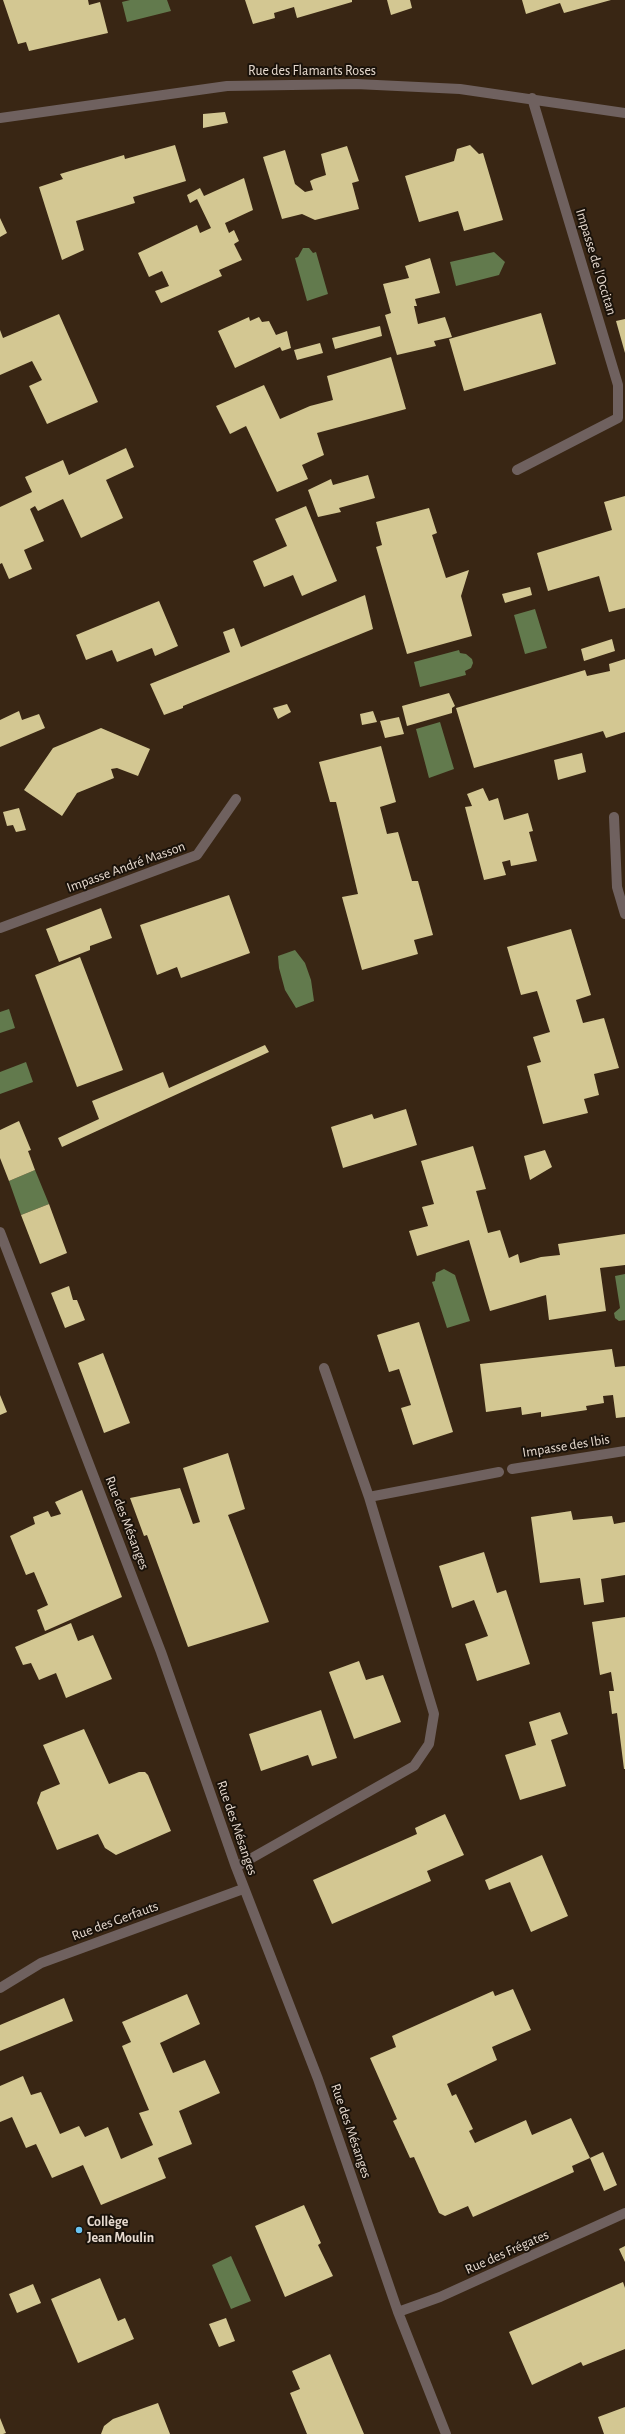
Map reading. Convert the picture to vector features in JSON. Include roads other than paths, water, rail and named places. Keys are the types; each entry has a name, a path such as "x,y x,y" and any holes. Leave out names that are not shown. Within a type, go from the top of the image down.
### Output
{"street":[{"name":"Rue des Flamants Roses","path":"0,118 227,86 356,84 460,89 625,112"},
{"name":"Impasse de l'Occitan","path":"517,470 618,418 618,385 532,98"},
{"name":"Impasse André Masson","path":"0,928 197,855 236,799"},
{"path":"614,817 617,887 625,914"},
{"name":"Rue des Mésanges","path":"0,1232 161,1652 243,1889 270,1952 318,2079 398,2312 446,2434"},
{"path":"236,1867 414,1766 429,1744 434,1714 369,1496 324,1368"},
{"name":"Impasse des Ibis","path":"512,1469 625,1451"},
{"path":"369,1496 499,1472"},
{"name":"Rue des Gerfauts","path":"0,1988 41,1962 243,1889"},
{"name":"Rue des Frégates","path":"398,2312 440,2297 625,2213"}],"place":[{"name":"Collège Jean Moulin","path":"79,2230"}]}
